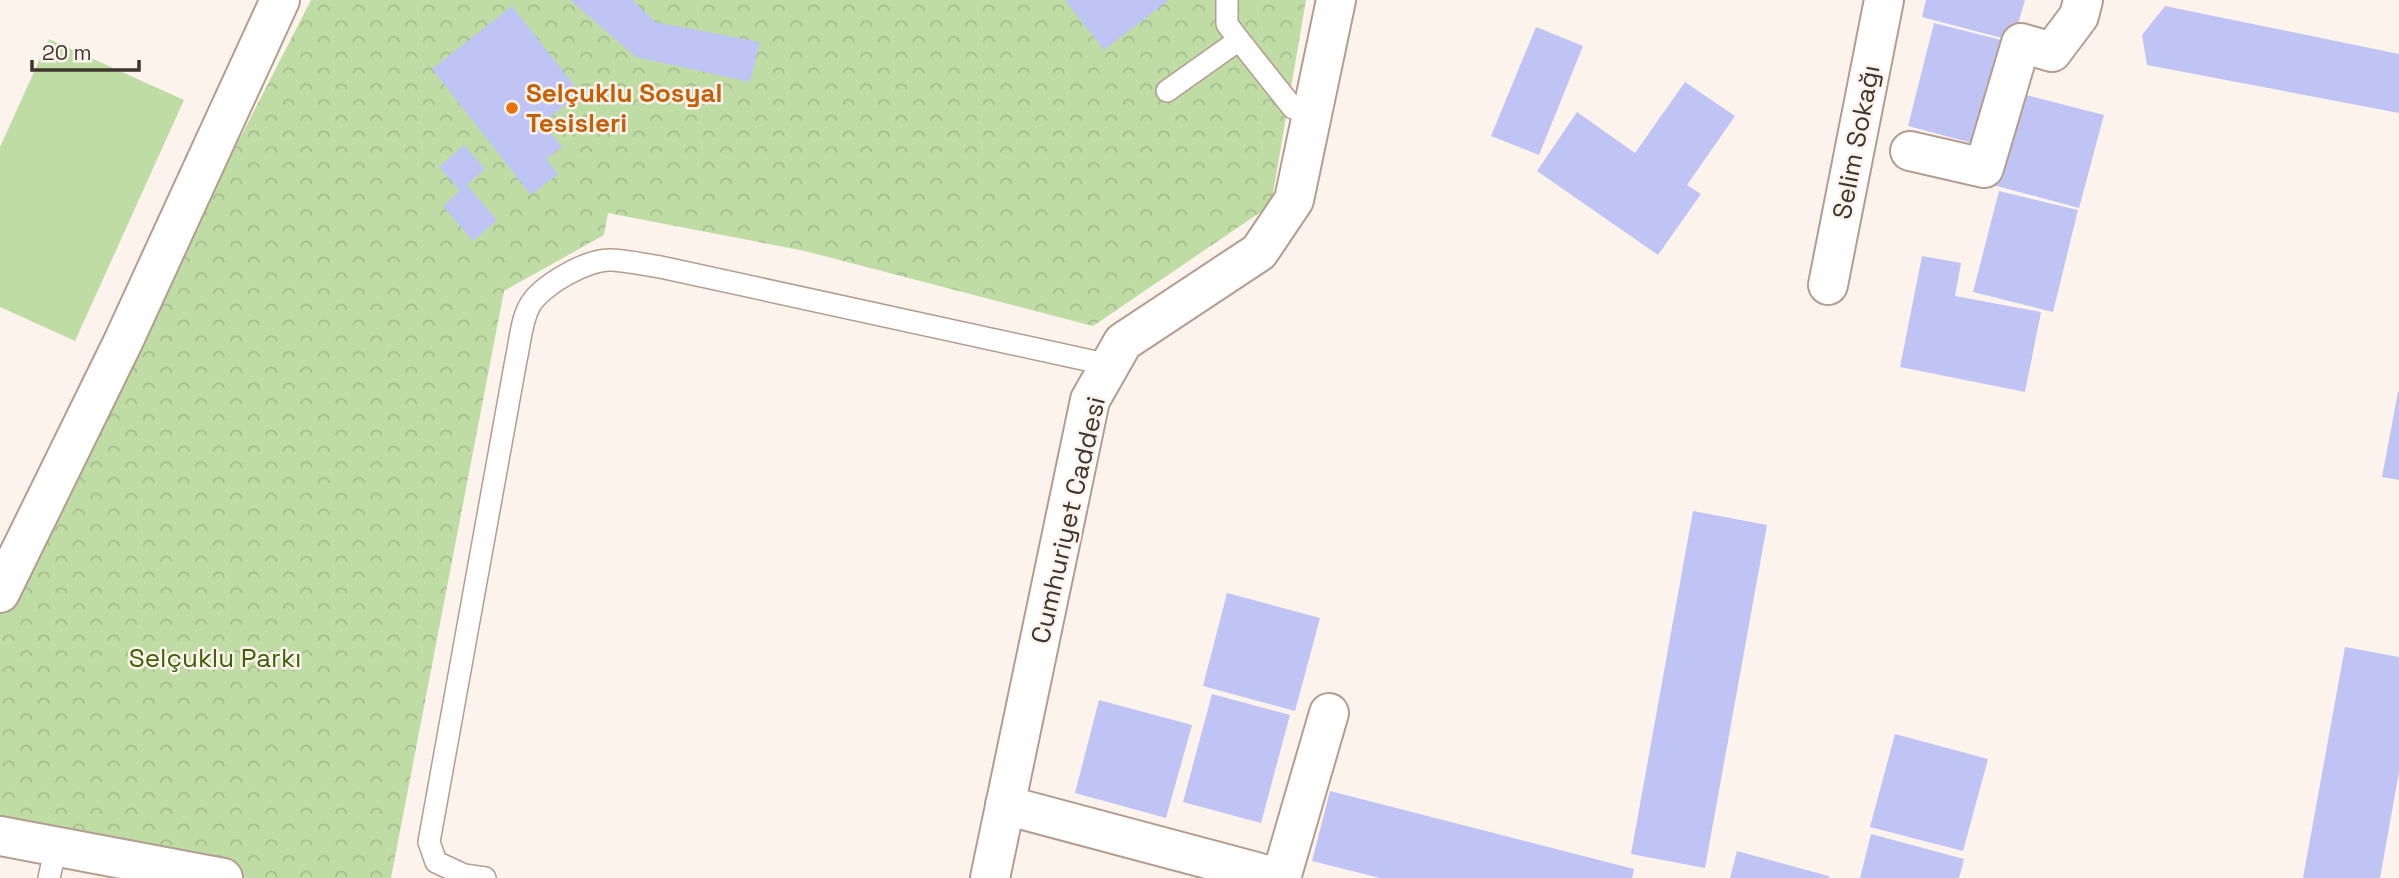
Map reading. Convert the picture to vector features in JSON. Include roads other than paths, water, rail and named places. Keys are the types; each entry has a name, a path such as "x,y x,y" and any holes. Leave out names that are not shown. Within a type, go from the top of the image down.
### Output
{"street":[{"path":"0,593 129,329 280,0"},
{"name":"Cumhuriyet Caddesi","path":"990,878 1090,400 1123,342 1259,252 1294,200 1336,0"},
{"name":"Selim Sokağı","path":"1828,285 1884,0"},
{"path":"1910,151 1984,168 2021,43 2052,52 2079,16 2082,0"},
{"path":"1005,805 1240,873 1280,878 1329,713"},
{"path":"0,836 53,862 223,878"}],"lane":[{"path":"1227,0 1227,24 1239,40 1293,108 1312,113"},
{"path":"1167,91 1239,40"},
{"path":"485,878 464,875 436,862 429,842 516,360 529,306 546,288 566,274 609,259 666,268 1110,365"}],"place":[{"name":"Selçuklu Sosyal Tesisleri","path":"512,108"}],"park label":[{"name":"Selçuklu Parkı","path":"215,658"}]}
